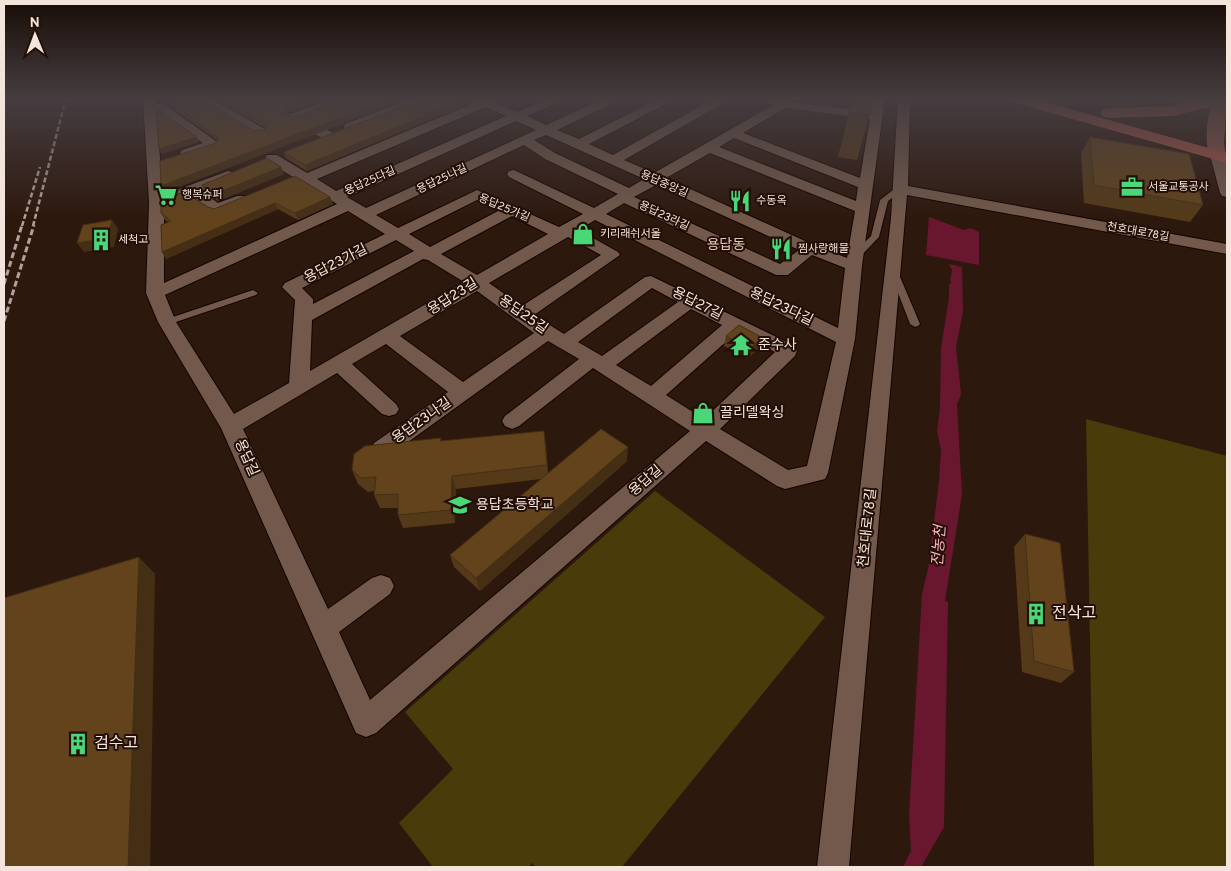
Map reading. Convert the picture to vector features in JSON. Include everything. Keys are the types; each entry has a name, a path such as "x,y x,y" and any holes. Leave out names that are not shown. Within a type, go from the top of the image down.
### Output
{"main road":[{"path":"1174,139 1222,151"},
{"path":"1185,139 1222,151"}],"street":[{"name":"용답길","path":"153,139 156,203 155,292 167,322 231,426 366,723 705,430"},
{"path":"153,164 213,144 205,139"},
{"name":"용답25길","path":"258,139 273,158 302,177 426,254 476,282 547,333 565,342 705,430"},
{"path":"311,143 322,139"},
{"path":"280,182 302,177 392,139"},
{"name":"용답25다길","path":"341,201 469,139"},
{"name":"용답25나길","path":"364,216 528,139"},
{"name":"용답중앙길","path":"564,139 810,249 855,262"},
{"path":"578,145 590,139"},
{"path":"612,161 651,139"},
{"name":"용답23길","path":"231,426 386,335 430,312 476,282 722,139"},
{"path":"747,139 866,185"},
{"path":"705,430 785,480 817,472 846,339 855,262 873,139"},
{"name":"천호대로78길","path":"833,867 894,272 902,139"},
{"path":"525,140 550,156 625,195"},
{"path":"708,147 863,208"},
{"path":"1222,151 1227,193"},
{"path":"156,203 244,169"},
{"path":"514,174 594,213"},
{"name":"천호대로78길","path":"900,189 1227,249"},
{"path":"190,190 217,210 253,194"},
{"name":"용답25가길","path":"394,234 477,194 563,231"},
{"name":"용답23라길","path":"625,195 782,271 810,249"},
{"path":"155,292 341,201"},
{"path":"303,317 512,210"},
{"name":"용답23다길","path":"594,213 846,339"},
{"path":"522,314 612,255 563,231"},
{"name":"용답23가길","path":"300,386 304,299 291,287 394,234"},
{"path":"512,421 688,300 717,275"},
{"name":"용답27길","path":"565,342 651,281 788,351 705,430"},
{"path":"651,397 736,324"},
{"name":"용답23나길","path":"382,449 547,333"},
{"name":"용답23나길","path":"386,335 462,392"},
{"path":"338,364 389,409"},
{"path":"322,629 381,586"}],"lane":[{"path":"855,262 875,237 884,200 900,189"},
{"path":"894,272 915,324"},
{"path":"167,322 253,293"}],"shaded area":[{"path":"1086,419 1227,456 1227,867 1094,867"},
{"path":"655,491 825,617 622,867 536,867 532,863 529,867 433,867 399,823 453,769 405,712"}],"water":[{"path":"929,217 964,230 970,228 979,232 979,265 926,255"},
{"name":"전농천","path":"949,264 962,267 963,312 956,347 961,394 957,405 962,494 945,601 948,602 944,827 921,867 903,867 911,851 909,815 922,594 929,564 939,481 941,450 937,431 940,408 941,348 952,270"}],"building":[{"path":"158,139 192,139 159,149"},
{"path":"219,139 285,139 161,186 160,161 216,143"},
{"path":"319,139 369,139 305,165 284,152"},
{"path":"1090,139 1189,154 1203,205 1094,185"},
{"path":"267,158 281,167 215,194 202,185"},
{"path":"295,176 330,197 295,213 275,203 162,252 161,225 171,221 161,213 161,205 163,204 161,200 184,192 214,209"},
{"path":"112,220 108,238 77,243 83,225"},
{"path":"739,325 763,338 749,349 726,336"},
{"path":"601,429 628,447 476,578 450,555"},
{"path":"544,431 547,465 452,476 451,510 398,515 398,494 374,495 376,477 361,478 352,470 354,454 365,446 441,438 440,441"},
{"path":"1025,534 1060,543 1074,672 1034,661"},
{"name":"검수고","path":"139,557 128,867 4,867 4,598"}],"railway":[{"path":"33,226 56,139"},
{"path":"22,226 40,167"},
{"path":"4,284 22,225"},
{"path":"4,321 34,225"}],"place":[{"name":"서울교통공사","path":"1132,187"},
{"name":"행복슈퍼","path":"166,195"},
{"name":"수동옥","path":"740,201"},
{"name":"키리래쉬서울","path":"583,234"},
{"name":"세척고","path":"101,240"},
{"name":"찜사랑해물","path":"781,249"},
{"name":"준수사","path":"741,345"},
{"name":"끌리델왁싱","path":"703,413"},
{"name":"용답초등학교","path":"460,505"},
{"name":"전삭고","path":"1036,614"},
{"name":"검수고","path":"78,744"}],"district":[{"name":"용답동","path":"726,245"}]}
